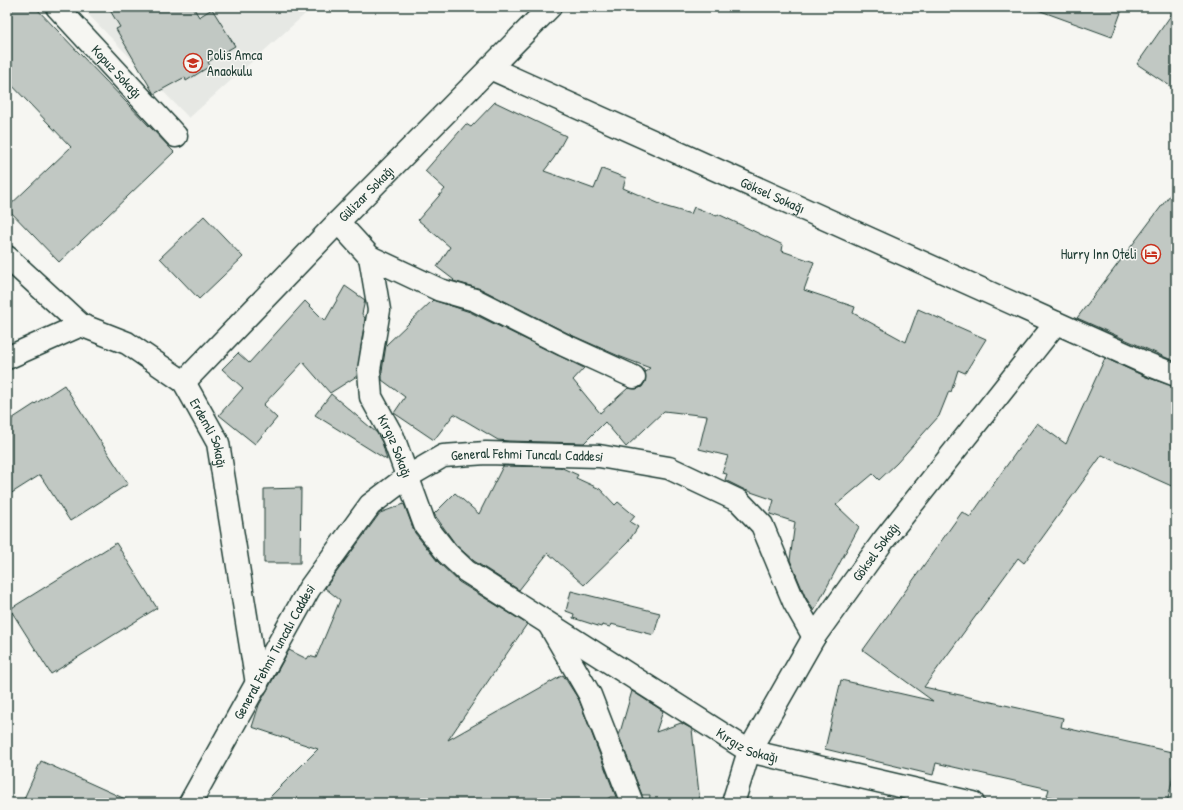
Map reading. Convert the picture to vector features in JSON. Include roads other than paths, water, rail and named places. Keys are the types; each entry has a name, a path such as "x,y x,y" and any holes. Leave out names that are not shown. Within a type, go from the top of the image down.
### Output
{"street":[{"name":"Kopuz Sokağı","path":"58,7 176,136"},
{"name":"Gülizar Sokağı","path":"184,382 338,222 550,7"},
{"name":"Göksel Sokağı","path":"490,68 1056,323 1176,375"},
{"path":"338,222 370,257 440,290 475,300 564,345 634,377"},
{"path":"7,257 81,325 7,358"},
{"name":"Kırgız Sokağı","path":"370,257 379,310 369,370 371,397 393,436 425,525 447,553 466,571 749,751 973,803"},
{"name":"Göksel Sokağı","path":"733,803 749,751 814,637 883,541 1056,323"},
{"name":"Erdemli Sokağı","path":"81,325 127,343 184,382 218,443 257,684"},
{"name":"General Fehmi Tuncalı Caddesi","path":"190,803 309,589 370,505 407,477 443,456 486,453 599,456 669,468 739,501 762,525 794,602 814,637"},
{"name":"Kırgız Sokağı","path":"548,623 590,695 632,803"}],"place":[{"name":"Polis Amca Anaokulu","path":"193,63"},
{"name":"Hurry Inn Oteli","path":"1151,254"}]}
